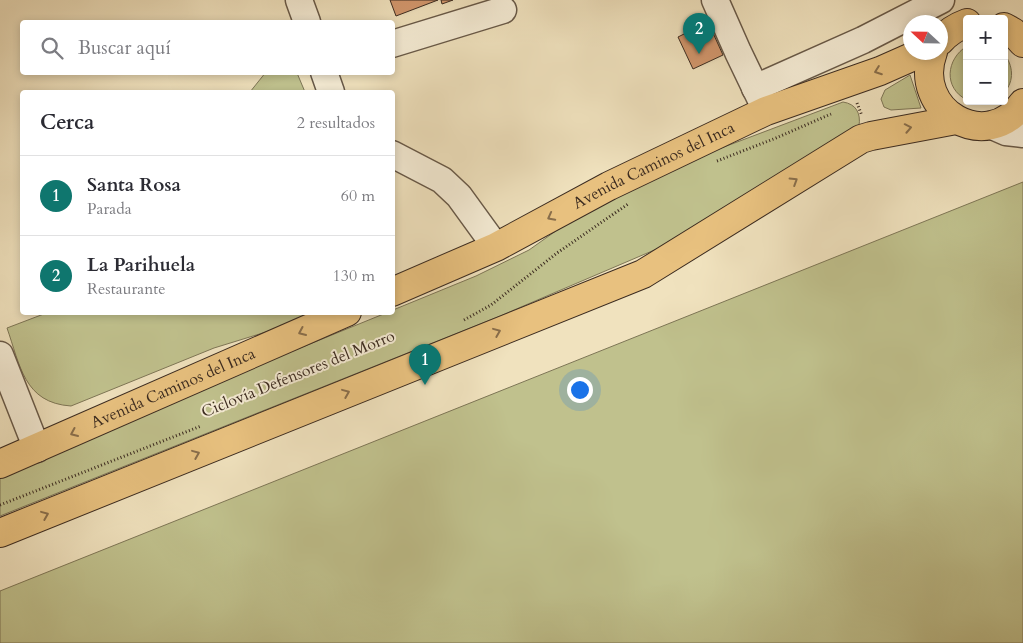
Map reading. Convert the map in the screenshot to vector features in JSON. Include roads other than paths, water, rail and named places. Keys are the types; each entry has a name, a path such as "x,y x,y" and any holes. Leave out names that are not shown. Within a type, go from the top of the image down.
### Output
{"main road":[{"path":"1008,25 1023,22"},
{"path":"948,34 963,24"},
{"path":"1008,29 1023,43"},
{"name":"Avenida Caminos del Inca","path":"395,291 496,247 609,186 761,99 880,71 905,60"},
{"path":"931,60 928,79 933,96 942,109 956,120 972,125 990,125 1011,116 1023,103"},
{"path":"0,533 643,274 861,140 878,134 956,120"},
{"name":"Avenida Caminos del Inca","path":"0,464 340,315"}],"street":[{"path":"299,0 306,20"},
{"path":"716,0 761,99 863,40 941,0"},
{"path":"395,43 503,10"},
{"path":"990,125 1006,132 1023,134"},
{"path":"395,156 442,180 459,196 496,247"},
{"path":"0,355 37,449"}],"place":[{"name":"La Parihuela","path":"699,54"},
{"name":"Santa Rosa","path":"425,385"}]}
